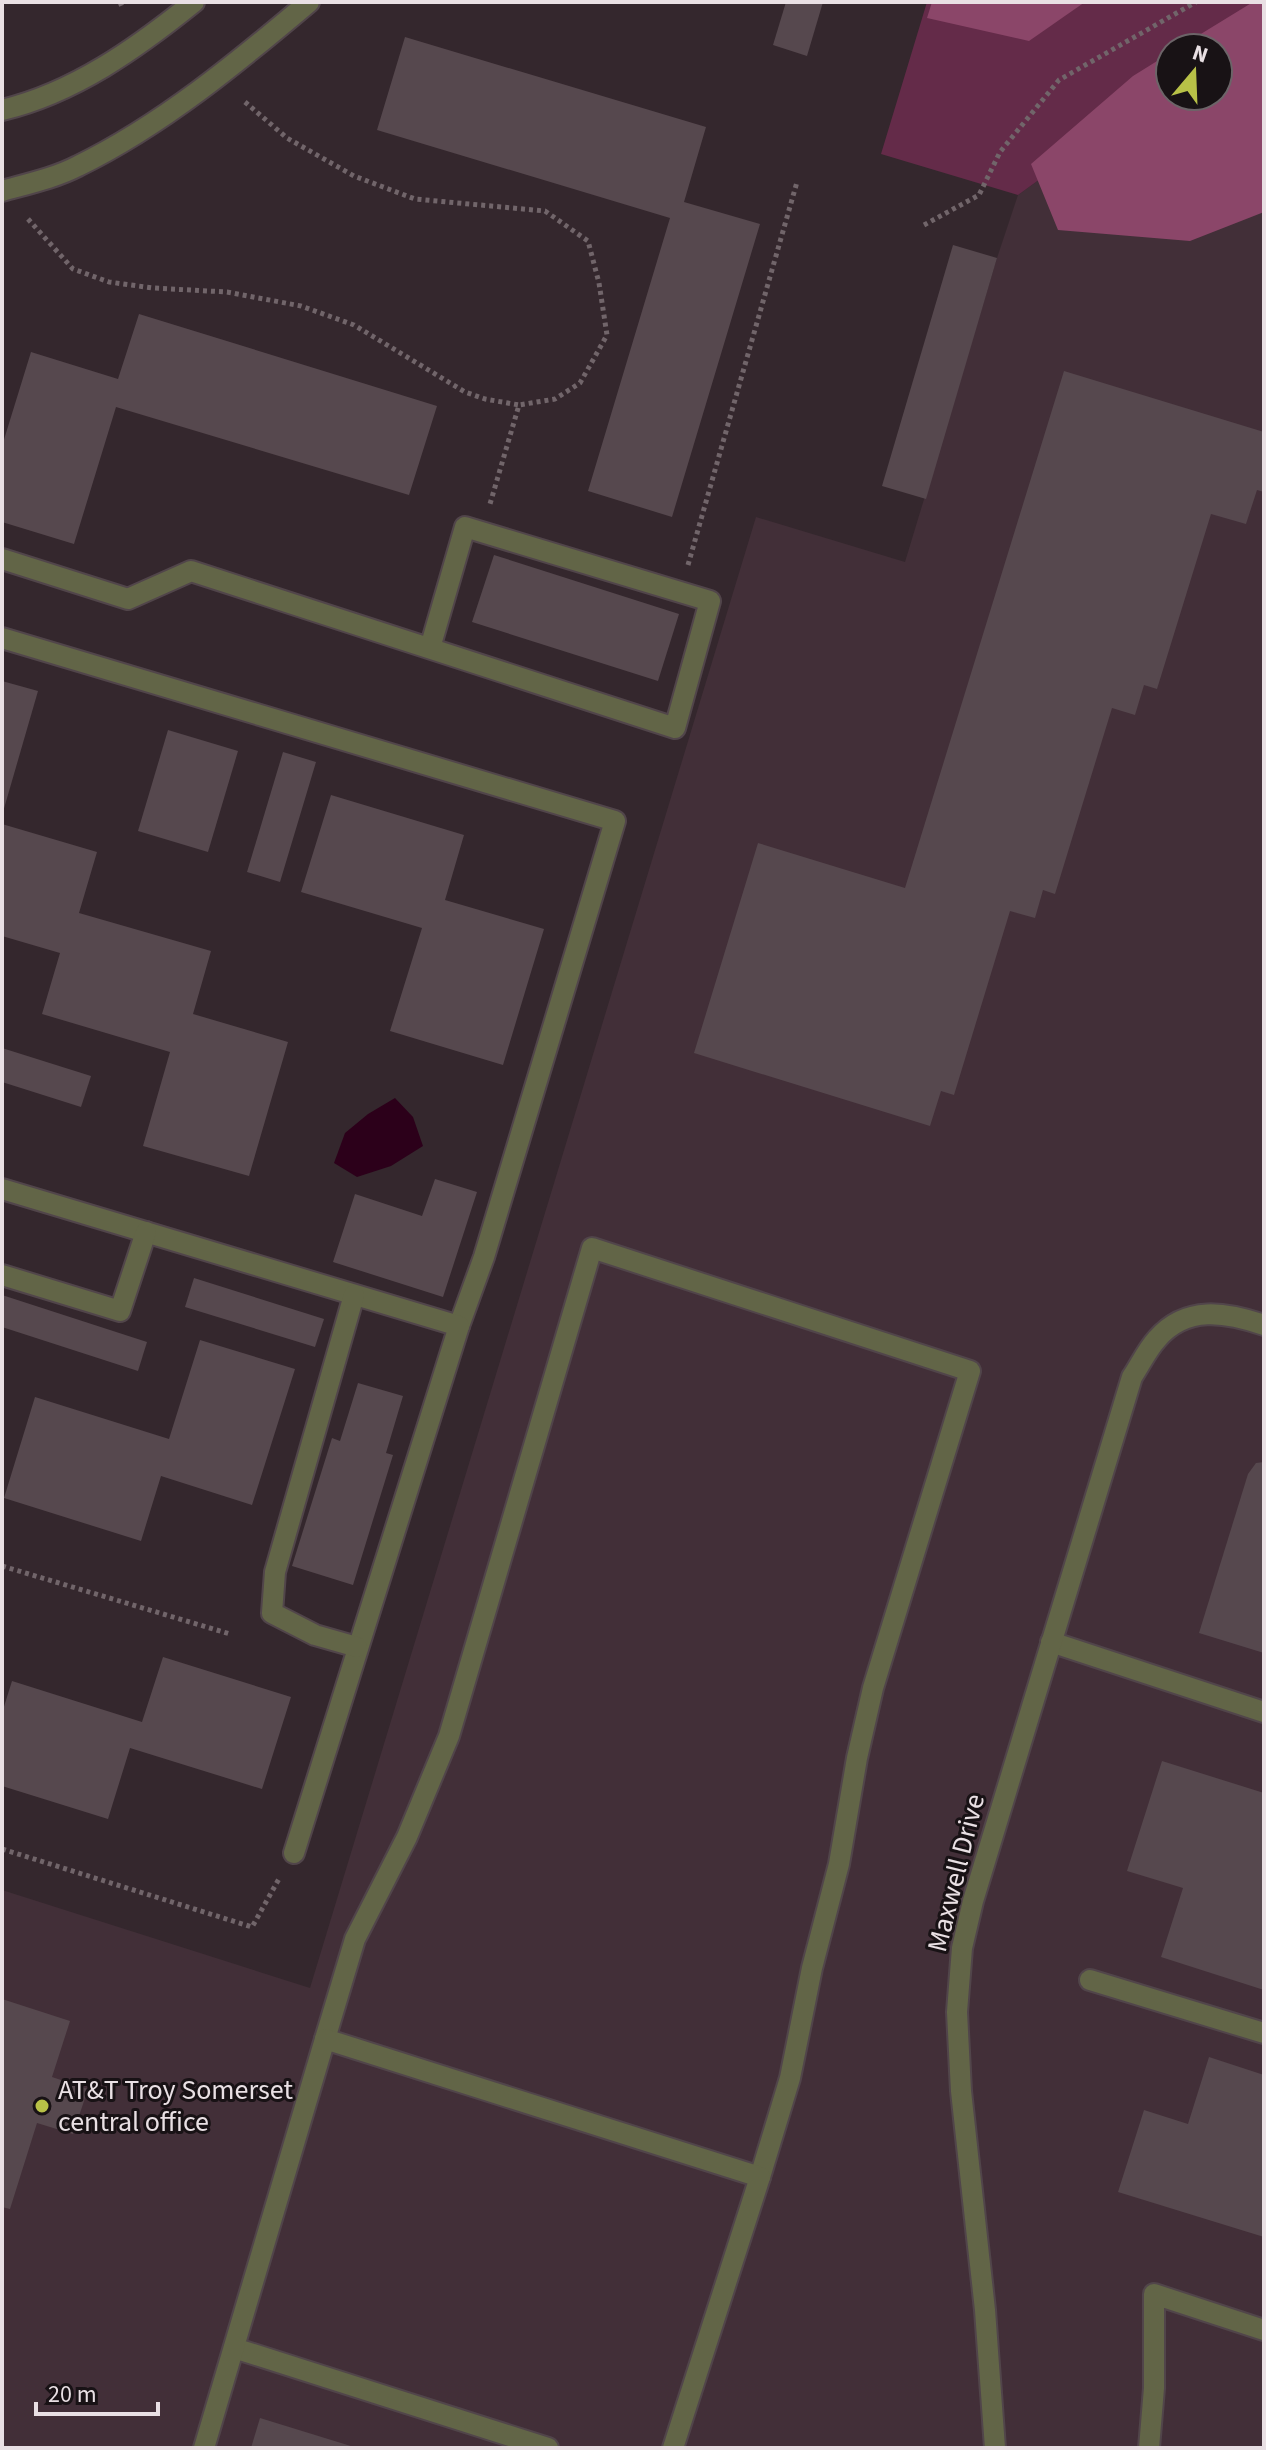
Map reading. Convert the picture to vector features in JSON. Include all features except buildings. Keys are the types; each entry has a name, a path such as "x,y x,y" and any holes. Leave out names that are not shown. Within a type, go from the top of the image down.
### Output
{"street":[{"path":"2,110 17,107 91,75 152,36 194,2"},
{"path":"2,191 76,168 155,122 231,66 309,2"},
{"path":"2,559 128,599 191,571 675,728 710,601 465,527 430,648"},
{"path":"2,638 615,821 484,1257 459,1326 294,1853"},
{"path":"2,1189 459,1326"},
{"path":"2,1275 120,1311 146,1232"},
{"path":"204,2448 355,1939 407,1837 449,1736 592,1248 970,1371 873,1688 857,1758 839,1864 812,1968 790,2078 673,2448"},
{"path":"354,1295 275,1572 272,1613 315,1635 357,1647"},
{"name":"Maxwell Drive","path":"995,2448 985,2310 961,2091 957,2012 962,1948 973,1901 1132,1377 1157,1338 1182,1318 1215,1313 1264,1325"},
{"path":"1051,1642 1264,1712"},
{"path":"1090,1980 1264,2033"},
{"path":"325,2039 760,2177"},
{"path":"1149,2448 1154,2388 1154,2294 1264,2330"},
{"path":"234,2348 548,2448"}],"path":[{"path":"120,2 123,9"},
{"path":"924,225 979,195 1000,152 1059,80 1196,2"},
{"path":"28,219 73,269 109,282 227,292 301,306 354,325 465,392 485,399 519,405 555,399 580,383 607,335 599,283 588,241 545,211 415,199 354,176 287,138 245,102"},
{"path":"680,592 797,182"},
{"path":"482,532 519,405"},
{"path":"2,1566 230,1634"},
{"path":"2,1849 252,1927 294,1853"}],"shaded area":[{"path":"927,2 1264,2 1234,32 1154,32 1154,97 1018,195 881,154"},
{"path":"932,2 1085,2 1029,41 927,18"},
{"path":"1253,2 1264,2 1264,212 1190,241 1058,230 1031,164 1133,76 1154,63 1154,112 1234,112 1234,32 1204,32"},
{"path":"1264,17 1264,2448 2,2448 2,1890 310,1988 756,517 905,562 1018,195 1154,97 1154,112 1234,112 1234,69"},
{"path":"395,1098 413,1117 423,1146 391,1166 357,1177 334,1163 345,1133"}],"place":[{"name":"AT&T Troy Somerset central office","path":"42,2106"}]}
